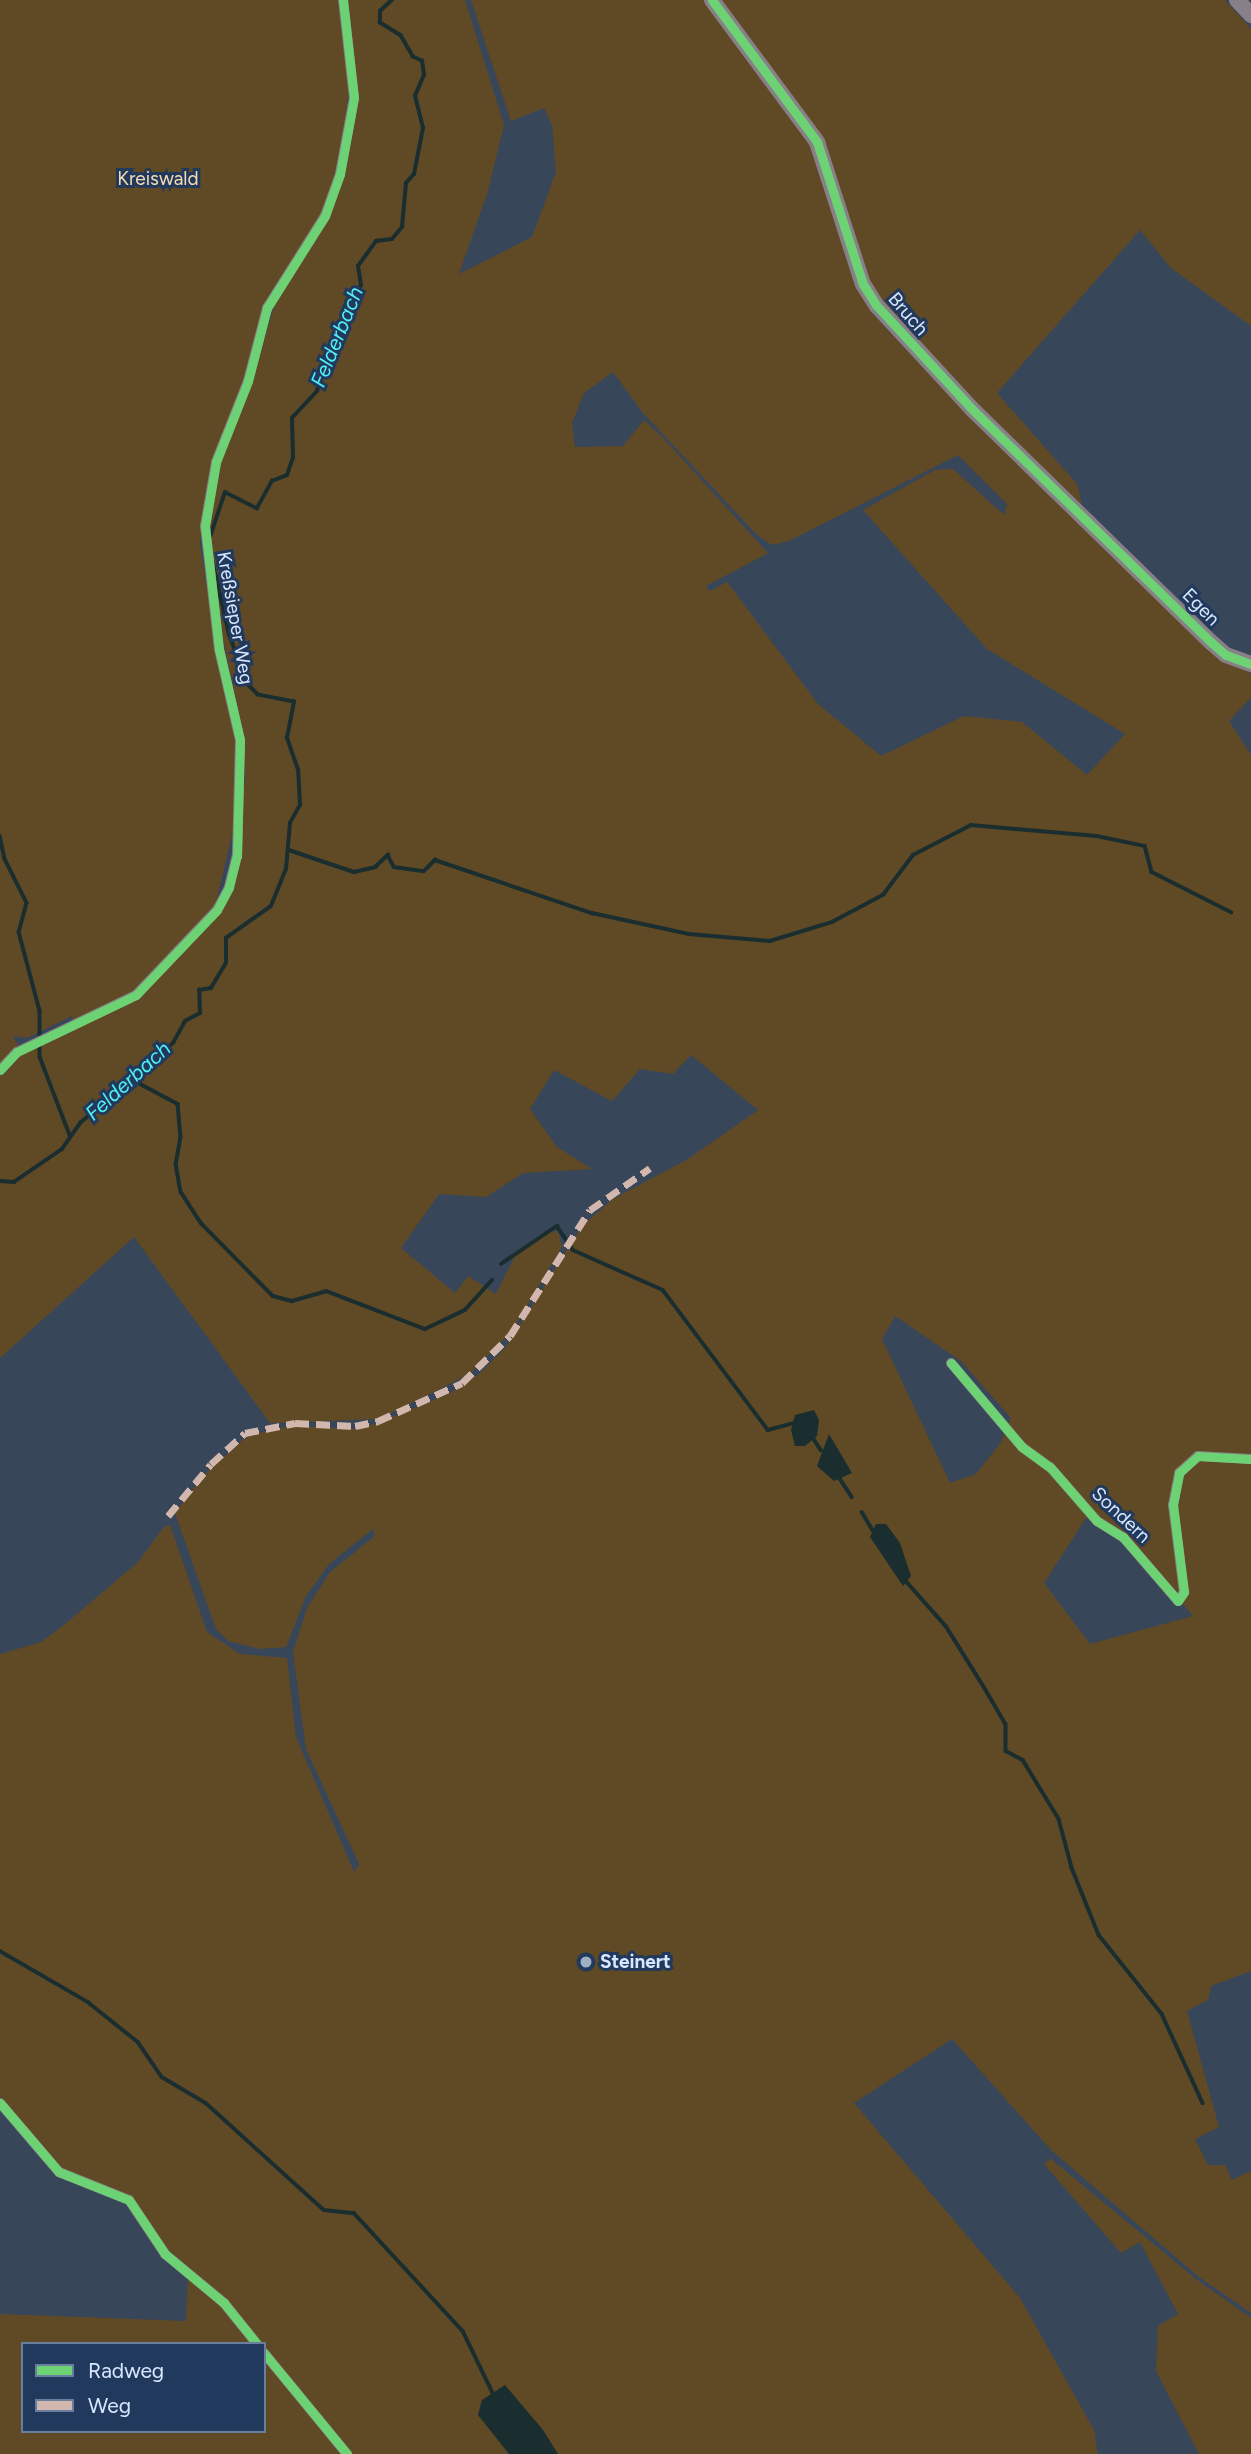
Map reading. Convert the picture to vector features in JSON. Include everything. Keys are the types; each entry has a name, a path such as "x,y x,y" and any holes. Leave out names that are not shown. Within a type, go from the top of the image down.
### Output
{"street":[{"name":"Kreßsieper Weg","path":"0,1070 17,1052 36,1041 136,995 217,910 229,887 239,832 240,740 219,649 205,526 216,462 248,381 267,308 325,216 340,174 354,98 343,0"},
{"name":"Bruch","path":"712,0 817,142 863,284 877,306 973,410 1162,593"},
{"path":"1237,0 1251,15"},
{"name":"Egen","path":"1162,593 1226,655 1251,664"},
{"name":"Sondern","path":"951,1363 1022,1447 1050,1467 1097,1521 1124,1537 1178,1601 1184,1592 1173,1505 1179,1473 1198,1456 1251,1460"},
{"path":"0,2104 59,2172 129,2200 165,2254 224,2303 255,2342"},
{"path":"266,2355 347,2454"}],"green space":[{"name":"Kreiswald","path":"0,0 338,0 349,90 338,173 323,217 300,256 270,293 245,379 214,459 202,518 200,544 217,652 239,740 237,814 213,915 216,918 236,877 245,775 244,736 208,571 208,520 225,441 251,383 279,291 314,244 340,190 356,100 345,0 465,0 504,125 488,191 459,274 532,237 556,172 552,125 544,108 511,121 471,0 705,0 817,152 856,284 871,312 980,428 1178,618 1214,650 1251,674 1251,697 1229,721 1251,755 1251,1971 1211,1986 1208,2000 1187,2011 1219,2127 1195,2139 1208,2165 1225,2165 1232,2180 1251,2171 1251,2313 1199,2277 1051,2150 952,2039 854,2103 1020,2298 1094,2430 1098,2454 351,2454 266,2350 266,2342 260,2342 223,2297 165,2247 132,2199 65,2171 37,2146 0,2096 0,1654 41,1642 64,1625 138,1562 164,1527 170,1525 207,1632 240,1654 287,1658 296,1737 354,1872 359,1864 306,1749 293,1652 307,1608 330,1572 375,1536 373,1529 329,1564 306,1596 286,1647 260,1649 228,1641 216,1629 175,1513 203,1476 248,1435 291,1426 355,1429 378,1423 450,1393 478,1375 506,1347 582,1226 613,1199 688,1159 758,1110 691,1055 673,1074 640,1069 612,1101 554,1070 530,1109 557,1147 592,1169 523,1173 486,1197 439,1194 401,1248 455,1293 468,1276 496,1294 515,1256 549,1232 558,1231 562,1247 512,1331 470,1374 379,1419 270,1423 134,1237 0,1358 0,1073 20,1053 74,1026 72,1016 27,1038 13,1036 18,1045 0,1069","holes":["613,372 643,413 757,535 772,545 789,541 958,455 1007,504 1004,515 953,469 935,470 863,510 987,649 1125,734 1087,775 1022,722 964,716 881,756 818,704 727,582 710,591 706,586 768,553 665,440 644,420 623,446 575,447 572,423 584,393","895,1316 961,1361 1011,1418 1001,1442 976,1474 950,1483 882,1339","1086,1518 1103,1521 1126,1534 1193,1616 1090,1644 1044,1583"]},
{"path":"719,0 1225,0 1251,29 1251,326 1171,268 1140,230 997,393 1077,484 1082,505 951,381 869,288 824,148"},
{"path":"1051,2159 1196,2279 1251,2318 1251,2454 1199,2454 1156,2371 1158,2326 1178,2314 1140,2242 1121,2253 1044,2164"},
{"path":"188,2278 224,2306 251,2342 21,2342 21,2433 266,2433 266,2360 343,2454 0,2454 0,2314 186,2321"}],"shaded area":[{"path":"814,1410 819,1420 817,1436 805,1446 795,1446 791,1430 795,1415"},
{"path":"829,1434 852,1473 834,1481 817,1466"},
{"path":"876,1524 886,1524 900,1543 911,1576 903,1586 870,1537"},
{"path":"505,2385 543,2430 558,2454 509,2454 478,2415 482,2400"}],"waterway":[{"name":"Felderbach","path":"210,537 225,492 257,508 272,481 287,475 293,458 292,418 317,391 325,363 341,340 343,312 361,285 358,266 376,241 392,239 402,227 406,183 414,174 423,128 415,96 424,75 422,61 413,57 401,36 380,23 380,11 392,0"},
{"name":"Felderbach","path":"0,1181 14,1182 62,1149 80,1123 173,1043 185,1021 200,1013 199,990 211,988 226,963 226,938 271,906 286,869 290,823 300,805 298,770 287,738 294,702 258,695 248,685 229,635 213,564"},
{"path":"289,850 354,872 375,867 388,855 394,867 424,871 435,860 592,913 689,934 770,941 832,922 883,895 913,855 971,825 1097,836 1145,846 1152,872 1231,912"},
{"path":"0,836 5,859 27,903 19,932 40,1011 40,1057 70,1135"},
{"path":"133,1080 178,1104 181,1137 176,1164 181,1192 202,1224 273,1296 292,1301 326,1291 425,1329 465,1310 492,1280"},
{"path":"501,1264 557,1226 573,1250 663,1290 768,1430 795,1423"},
{"path":"812,1436 821,1450"},
{"path":"839,1477 852,1497"},
{"path":"862,1512 874,1532"},
{"path":"905,1580 946,1626 1006,1724 1006,1751 1023,1760 1059,1819 1072,1868 1099,1935 1162,2014 1203,2103"},
{"path":"0,1951 88,2002 138,2042 162,2077 206,2103 324,2210 354,2213 463,2331 493,2393"}],"marked path":[{"path":"168,1516 211,1464 245,1433 295,1423 355,1426 378,1421 462,1383 510,1336 590,1210 650,1168"}],"cycle path":[{"path":"0,1070 17,1052 136,995 217,910 229,887 237,856 240,740 219,649 205,526 216,462 248,381 267,308 325,216 340,174 354,98 343,0"},
{"path":"712,0 817,142 863,284 877,306 973,410 1212,643 1226,655 1251,664"},
{"path":"951,1363 1022,1447 1050,1467 1097,1521 1123,1537 1178,1601 1184,1592 1173,1505 1179,1473 1198,1456 1251,1459"},
{"path":"0,2103 59,2172 129,2200 165,2254 224,2303 255,2342"},
{"path":"266,2355 347,2454"}],"place":[{"name":"Steinert","path":"586,1962"}]}
